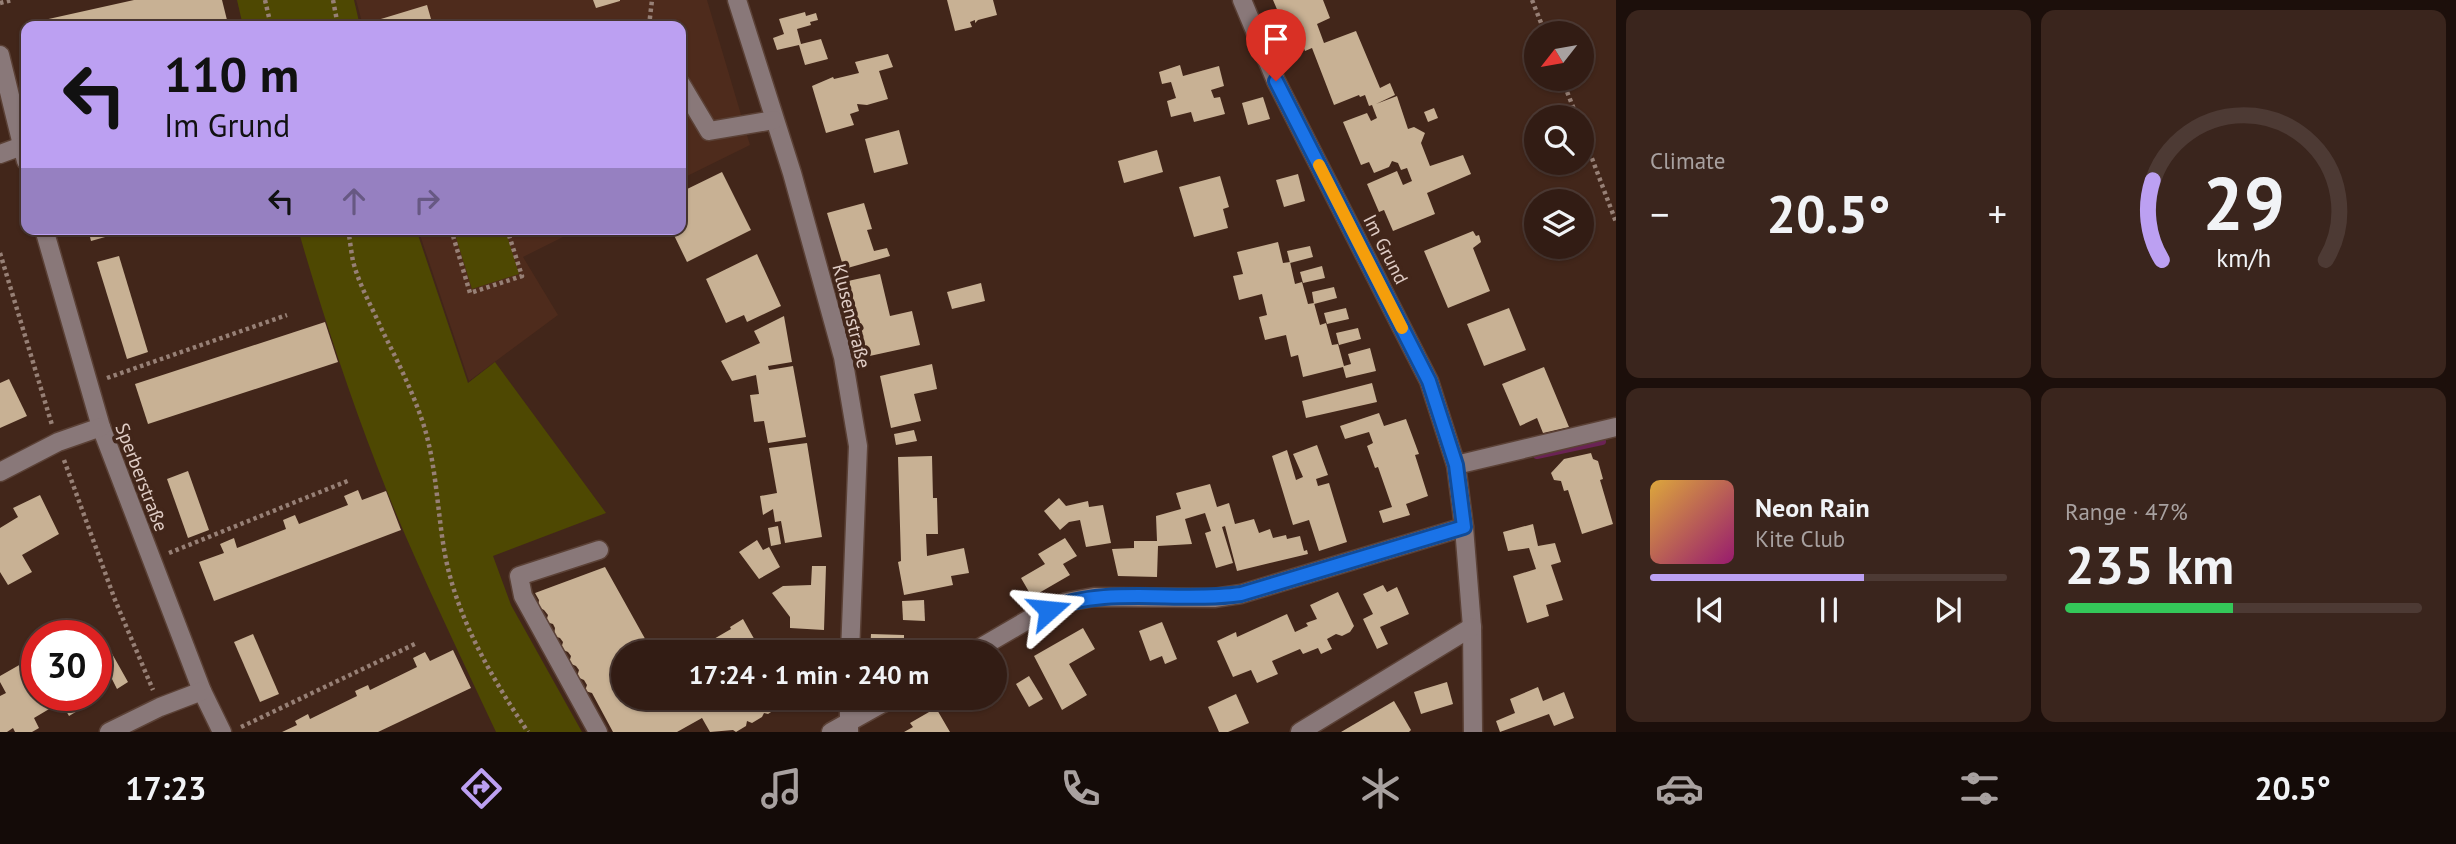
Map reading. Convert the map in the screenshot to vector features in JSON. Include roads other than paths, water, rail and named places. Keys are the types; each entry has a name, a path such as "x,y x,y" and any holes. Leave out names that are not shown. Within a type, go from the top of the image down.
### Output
{"street":[{"name":"Klusenstraße","path":"737,0 792,173 843,356 858,446 851,640"},
{"name":"Im Grund","path":"1242,0 1276,81 1429,381 1456,465 1472,627 1473,732"},
{"path":"0,55 21,141"},
{"path":"686,92 709,131 774,120"},
{"path":"0,154 21,153"},
{"name":"Sperberstraße","path":"46,235 101,427 202,691 222,732"},
{"path":"0,472 58,442 101,427"},
{"path":"1456,465 1616,427"},
{"path":"993,640 1066,602 1094,597 1214,598 1241,594 1464,527"},
{"path":"598,732 523,596 519,576 599,550"},
{"path":"1300,732 1472,627"},
{"path":"109,732 160,707 202,691"},
{"path":"831,732 849,727 874,710"}],"waterway":[{"path":"1537,455 1602,441"}]}
